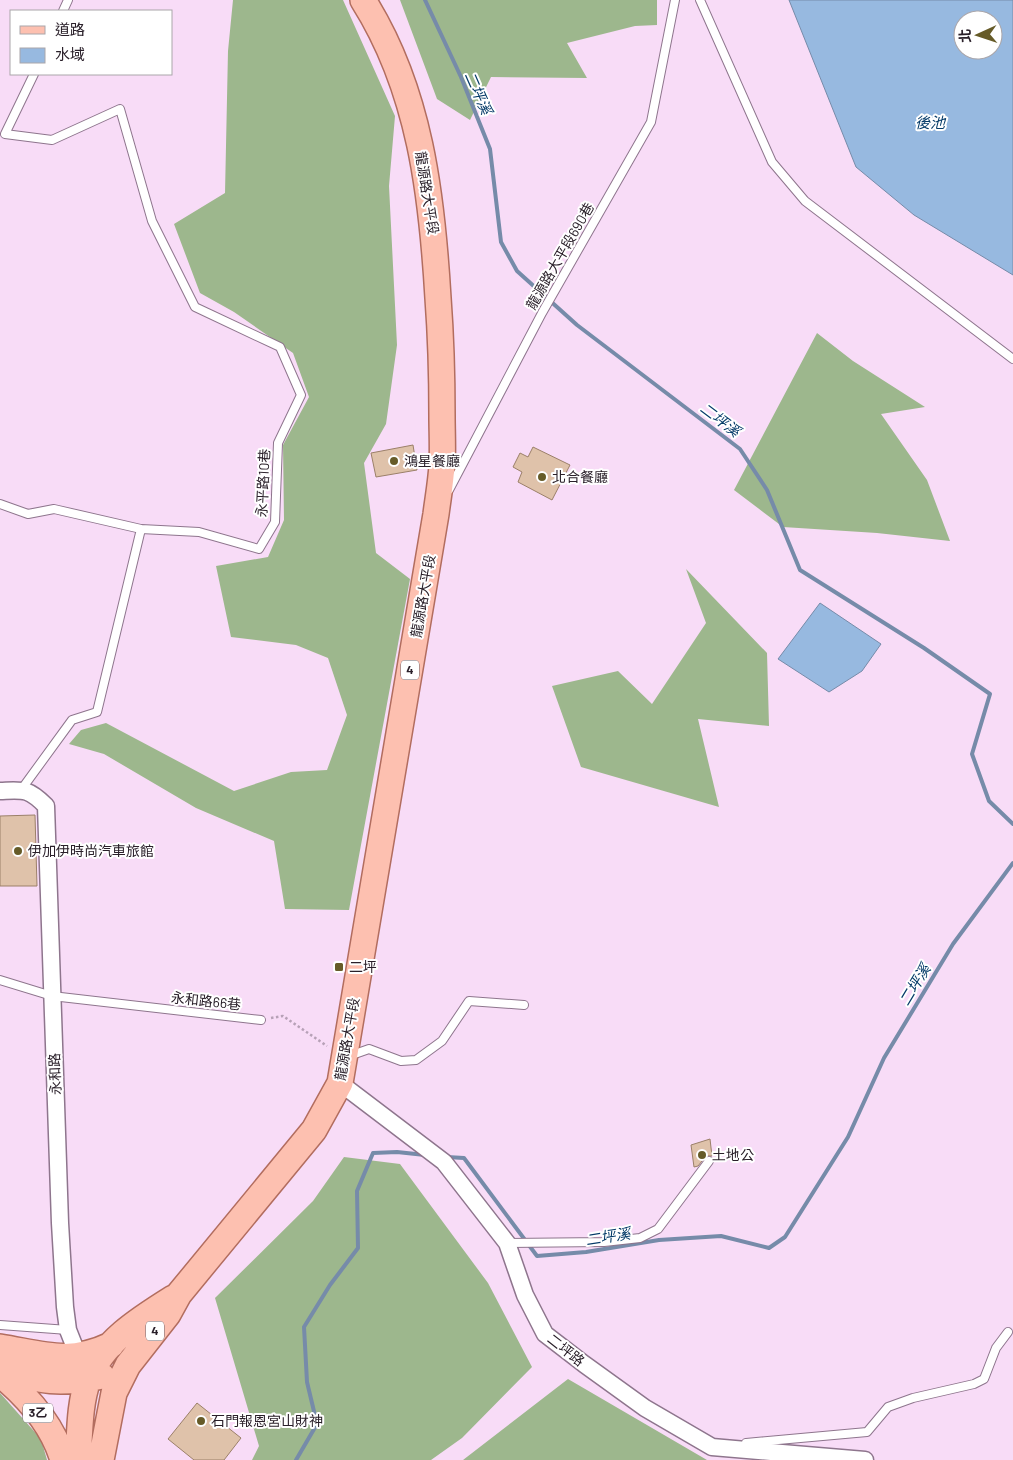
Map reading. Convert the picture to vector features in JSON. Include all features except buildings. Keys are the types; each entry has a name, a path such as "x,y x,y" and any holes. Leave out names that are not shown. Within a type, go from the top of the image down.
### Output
{"main road":[{"name":"龍源路大平段","path":"101,1460 114,1393 128,1365 168,1314 179,1294 314,1130 340,1084 436,514 442,464 442,352 435,241 428,184 417,128 399,73 379,26 363,0"},
{"name":"龍源路大平段","path":"78,1460 83,1397 88,1378 99,1359 111,1345 143,1317 179,1294"},
{"name":"4","path":"77,1357 94,1353 111,1345"},
{"path":"0,1347 41,1355 77,1357"},
{"path":"41,1355 66,1363 88,1378"},
{"name":"龍源路大平段","path":"88,1378 106,1375 128,1365"},
{"path":"0,1368 28,1378 46,1381 69,1381 88,1378"},
{"name":"3乙","path":"0,1374 25,1397 46,1423 63,1460"},
{"name":"龍源路大平段","path":"88,1378 100,1392 106,1407 107,1425"}],"street":[{"path":"0,792 27,792"},
{"name":"永和路","path":"27,792 46,806 60,1223 65,1307 68,1330 77,1357 88,1378"},
{"name":"二坪路","path":"340,1084 444,1162 508,1242 525,1296 545,1334 645,1408 712,1447 865,1460"}],"lane":[{"name":"龍源路大平段690巷","path":"436,514 542,312 651,122 675,0"},
{"path":"700,0 772,162 805,201 1013,359"},
{"path":"0,141 6,134 34,75"},
{"name":"永平路10巷","path":"6,134 52,140 120,109 152,221 195,307 280,347 301,395 278,443 275,522 259,549 200,532 141,529"},
{"path":"0,504 28,514 54,509 141,529 97,712 72,720 27,792"},
{"name":"永和路66巷","path":"0,980 52,996 261,1020"},
{"path":"344,1058 369,1049 401,1061 416,1060 442,1041 469,1001 524,1005"},
{"path":"508,1242 604,1242 640,1238 658,1229 709,1161"},
{"path":"0,1326 68,1330"},
{"path":"712,1447 867,1432 888,1407 913,1398 984,1380 996,1348 1008,1332"}],"path":[{"path":"261,1020 283,1016 344,1058"}],"green space":[{"path":"233,0 343,0 395,116 389,186 397,345 386,424 364,463 376,553 410,579 349,910 285,909 274,841 196,808 104,754 69,744 81,730 106,723 234,791 291,772 327,770 347,715 328,658 296,645 231,637 216,566 268,557 284,520 283,445 309,397 293,353 234,312 200,293 174,224 225,193 228,51"},
{"path":"400,0 657,0 657,25 635,26 567,43 587,78 491,77 470,120 437,99"},
{"path":"817,333 853,361 925,407 881,414 927,480 950,541 877,533 783,527 734,490"},
{"path":"686,569 767,653 769,726 698,719 719,807 581,767 552,686 618,671 652,704 706,623"},
{"path":"344,1157 400,1164 488,1283 532,1367 462,1438 431,1460 252,1460 259,1446 215,1298 313,1201"},
{"path":"568,1379 707,1460 463,1460"},
{"path":"0,1393 41,1439 47,1460 0,1460"}],"water":[{"name":"後池","path":"789,0 1013,0 1013,275 914,215 856,167"},
{"path":"820,603 881,644 862,671 829,692 778,659"}],"waterway":[{"name":"二坪溪","path":"425,0 461,77 490,149 501,242 517,271 577,325 740,449 767,490 800,570 924,648 990,694 972,754 989,801 1013,824"},
{"name":"二坪溪","path":"447,1157 464,1158 537,1256 586,1252 659,1240 721,1236 769,1248 785,1237 848,1137 884,1058 953,944 1013,863"},
{"name":"二坪溪","path":"296,1460 317,1424 307,1382 304,1327 330,1285 358,1248 357,1191 373,1153 397,1152 425,1155"}],"place":[{"name":"鴻星餐廳","path":"394,461"},
{"name":"北合餐廳","path":"542,477"},
{"name":"伊加伊時尚汽車旅館","path":"18,851"},
{"name":"二坪","path":"339,967"},
{"name":"土地公","path":"702,1155"},
{"name":"石門報恩宮山財神","path":"201,1421"}]}
